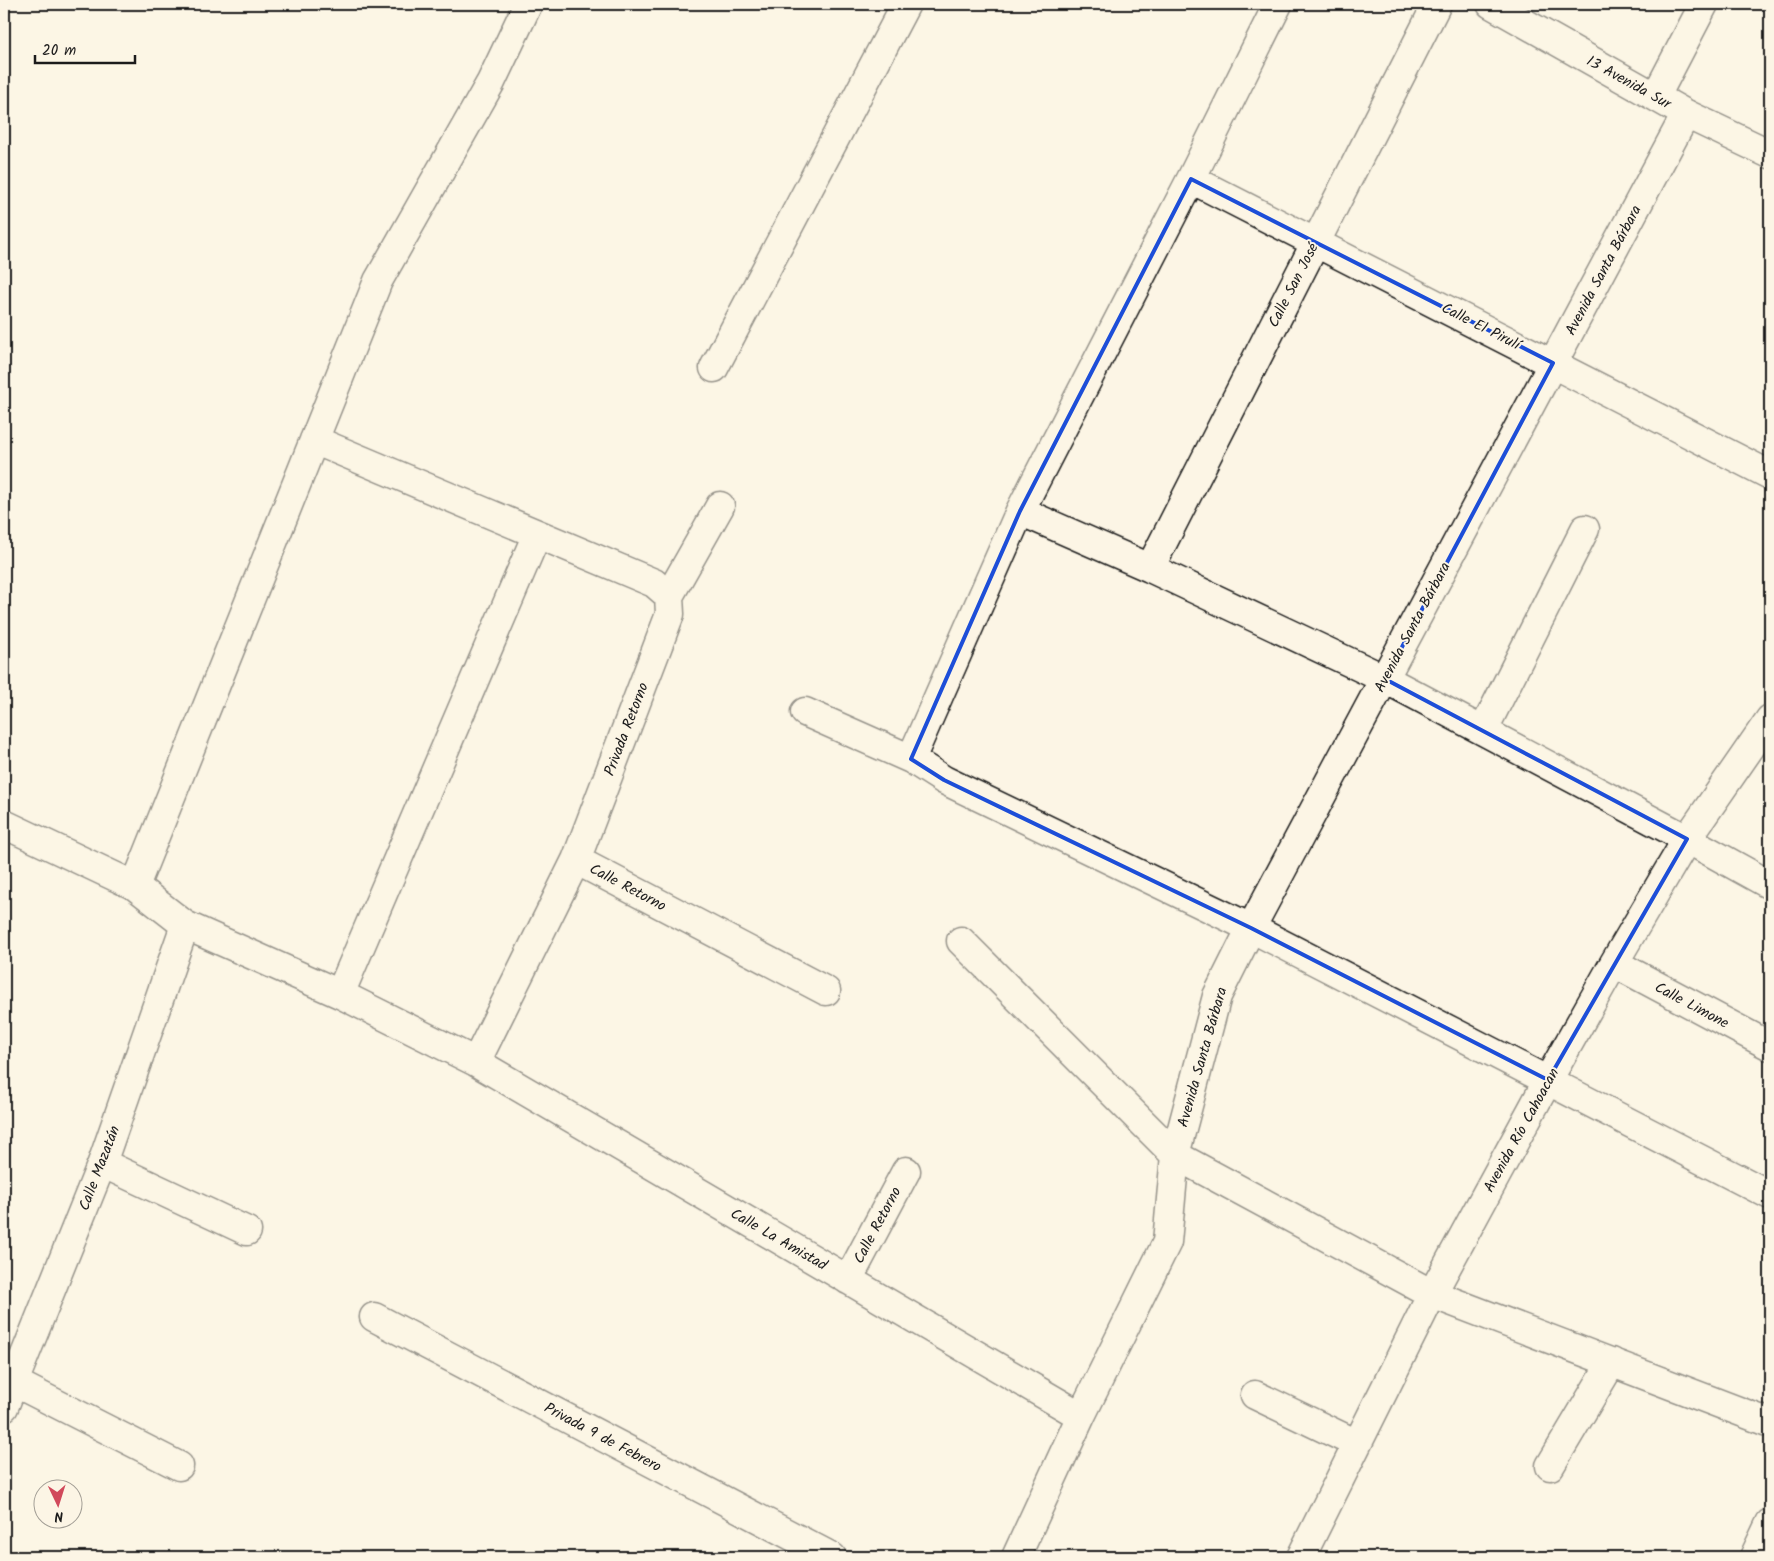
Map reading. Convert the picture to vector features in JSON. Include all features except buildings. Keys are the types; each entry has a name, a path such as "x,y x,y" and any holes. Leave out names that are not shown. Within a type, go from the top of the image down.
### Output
{"street":[{"path":"135,886 378,281 491,82 528,4"},
{"path":"714,368 906,4"},
{"path":"911,759 1020,511 1191,180 1278,4"},
{"name":"Calle San José","path":"1150,568 1437,4"},
{"name":"13 Avenida Sur","path":"1491,4 1686,114 1770,154"},
{"path":"1656,96 1704,4"},
{"name":"Avenida Santa Bárbara","path":"1016,1557 1167,1242 1175,1155 1217,996 1251,928 1686,114"},
{"name":"Calle El Pirulí","path":"1191,180 1770,475"},
{"path":"314,440 654,583 669,596 720,506"},
{"path":"1020,511 1150,568 1385,679 1687,838 1770,885"},
{"path":"1483,731 1585,529"},
{"path":"340,994 537,534"},
{"name":"Privada Retorno","path":"576,860 670,614 669,596"},
{"path":"805,712 911,759 944,780 1251,928 1770,1195"},
{"name":"Avenida Río Cahoacan","path":"1301,1557 1432,1294 1548,1080 1687,838 1770,719"},
{"name":"Calle La Amistad","path":"4,824 135,886 185,925 340,994 476,1062 1082,1416"},
{"name":"Calle Retorno","path":"476,1062 576,860 826,991"},
{"name":"Calle Mazatán","path":"4,1407 9,1379 102,1162 185,925"},
{"path":"961,941 1175,1155 1432,1294 1770,1423"},
{"name":"Calle Limone","path":"1614,963 1770,1046"},
{"path":"102,1162 247,1231"},
{"name":"Calle Retorno","path":"848,1280 906,1171"},
{"name":"Privada 9 de Febrero","path":"374,1317 832,1557"},
{"path":"1550,1466 1612,1362"},
{"path":"9,1379 179,1466"},
{"path":"1255,1395 1357,1444"},
{"path":"1754,1557 1770,1523"}],"path":[{"path":"1517,1557 1521,1548"}],"highlighted area":[{"path":"1191,179 1553,363 1385,679 1687,839 1548,1080 1251,928 944,780 911,759 1020,511"}]}
